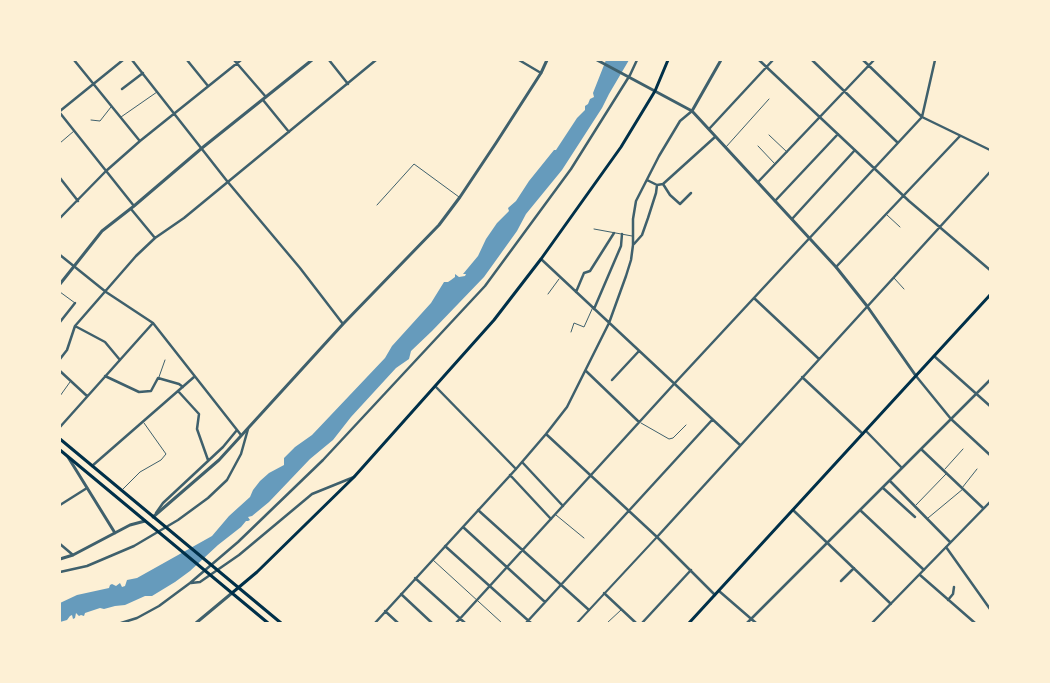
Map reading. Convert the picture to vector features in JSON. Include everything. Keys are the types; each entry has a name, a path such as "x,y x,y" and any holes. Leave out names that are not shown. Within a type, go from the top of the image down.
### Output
{"main road":[{"path":"232,593 354,477 494,320 541,259 621,147 655,90 668,60"},
{"path":"690,623 990,295"},
{"path":"60,439 281,623"},
{"path":"60,450 268,623"}],"street":[{"path":"74,60 140,141"},
{"path":"123,60 60,112 156,238"},
{"path":"132,60 343,324"},
{"path":"187,60 208,86"},
{"path":"234,60 289,132"},
{"path":"60,218 106,171 140,141 241,60"},
{"path":"60,284 102,231 312,60"},
{"path":"329,60 348,84"},
{"path":"60,359 68,350 75,326 136,256 376,60"},
{"path":"519,60 541,73"},
{"path":"153,517 219,460 343,324 434,231 460,197 541,73 547,60"},
{"path":"597,60 692,111 757,183 811,238 867,306 916,376 951,419 990,455"},
{"path":"121,623 138,618 152,610 190,583 238,542 323,460 485,286 571,169 630,75 637,60"},
{"path":"375,623 516,469 566,408 609,323 631,260 633,245 632,219 636,201 680,121 692,111 722,60"},
{"path":"759,60 903,196 990,270"},
{"path":"709,129 772,60"},
{"path":"812,60 898,143"},
{"path":"863,60 922,117 990,150"},
{"path":"757,183 874,60"},
{"path":"456,623 674,384 922,117 935,60"},
{"path":"122,89 143,73"},
{"path":"775,201 838,134"},
{"path":"647,180 657,185 663,184 715,136"},
{"path":"836,267 960,136"},
{"path":"792,219 856,150"},
{"path":"577,623 990,172"},
{"path":"60,178 78,200"},
{"path":"663,184 670,195 680,204 691,192"},
{"path":"633,245 642,235 657,185"},
{"path":"576,292 584,273 590,272 614,232"},
{"path":"593,308 621,246 622,234"},
{"path":"60,255 106,292 153,323 242,435"},
{"path":"541,259 740,445"},
{"path":"754,298 819,359"},
{"path":"60,322 75,303"},
{"path":"60,427 153,323"},
{"path":"75,326 102,341 120,360"},
{"path":"612,380 639,351"},
{"path":"934,356 990,406"},
{"path":"60,371 88,396"},
{"path":"586,371 640,422"},
{"path":"105,376 139,392 151,390 158,378 179,384 183,388"},
{"path":"92,466 194,377"},
{"path":"802,377 902,468"},
{"path":"747,623 990,380"},
{"path":"435,386 516,469"},
{"path":"178,391 199,414 197,430 208,460"},
{"path":"446,546 528,622 712,420"},
{"path":"60,572 87,566 134,546 178,520 208,498 227,480 241,454 248,428"},
{"path":"153,517 163,503 237,430"},
{"path":"546,434 657,537 715,595"},
{"path":"921,449 984,509"},
{"path":"68,457 115,533"},
{"path":"522,462 564,506"},
{"path":"510,475 551,519"},
{"path":"190,583 200,582 239,554 312,494 354,477"},
{"path":"890,481 950,542"},
{"path":"60,505 88,488"},
{"path":"883,488 915,517"},
{"path":"872,623 990,502"},
{"path":"478,510 589,610"},
{"path":"793,510 891,604"},
{"path":"860,510 924,570"},
{"path":"60,559 73,555 130,525 145,521"},
{"path":"463,527 545,602"},
{"path":"60,544 73,555"},
{"path":"946,547 990,609"},
{"path":"841,581 854,568"},
{"path":"642,623 691,570"},
{"path":"920,575 974,623"},
{"path":"415,578 465,623"},
{"path":"948,600 954,587"},
{"path":"719,591 756,623"},
{"path":"196,623 232,593"},
{"path":"604,593 636,623"},
{"path":"401,594 432,623"},
{"path":"385,612 398,623"}],"lane":[{"path":"120,117 158,91"},
{"path":"726,148 769,99"},
{"path":"91,120 100,121 112,107"},
{"path":"60,143 74,131"},
{"path":"769,135 787,152"},
{"path":"758,146 776,164"},
{"path":"377,205 414,164 460,197"},
{"path":"886,214 900,227"},
{"path":"594,229 633,236"},
{"path":"548,294 560,277"},
{"path":"894,277 904,289"},
{"path":"60,292 75,303"},
{"path":"571,332 574,323 584,327 593,308"},
{"path":"158,378 165,360"},
{"path":"60,396 71,381"},
{"path":"122,491 140,472 161,460 166,454 144,422"},
{"path":"640,422 670,439 686,425"},
{"path":"944,470 963,450"},
{"path":"927,519 962,488 977,469"},
{"path":"915,506 947,473"},
{"path":"915,517 920,511"},
{"path":"555,515 584,538"},
{"path":"432,559 502,623"},
{"path":"608,623 622,609"}],"water":[{"path":"606,60 629,60 602,108 562,170 526,214 517,231 484,277 411,351 409,359 396,368 351,417 333,440 310,459 269,502 252,516 248,517 250,520 246,521 175,582 152,596 145,596 125,605 100,608 85,613 84,616 79,616 76,613 75,618 73,619 72,615 67,620 60,622 60,603 77,595 109,588 112,584 116,586 120,583 122,587 125,586 127,580 137,578 212,536 229,516 250,497 260,481 269,473 284,465 284,458 295,447 312,435 385,358 392,346 431,303 444,282 451,280 455,277 455,274 459,277 465,276 466,274 463,274 478,256 486,239 497,223 509,211 508,208 516,201 529,181 554,150 556,150 577,118 585,110 585,106 590,99 594,97 593,93"}]}
